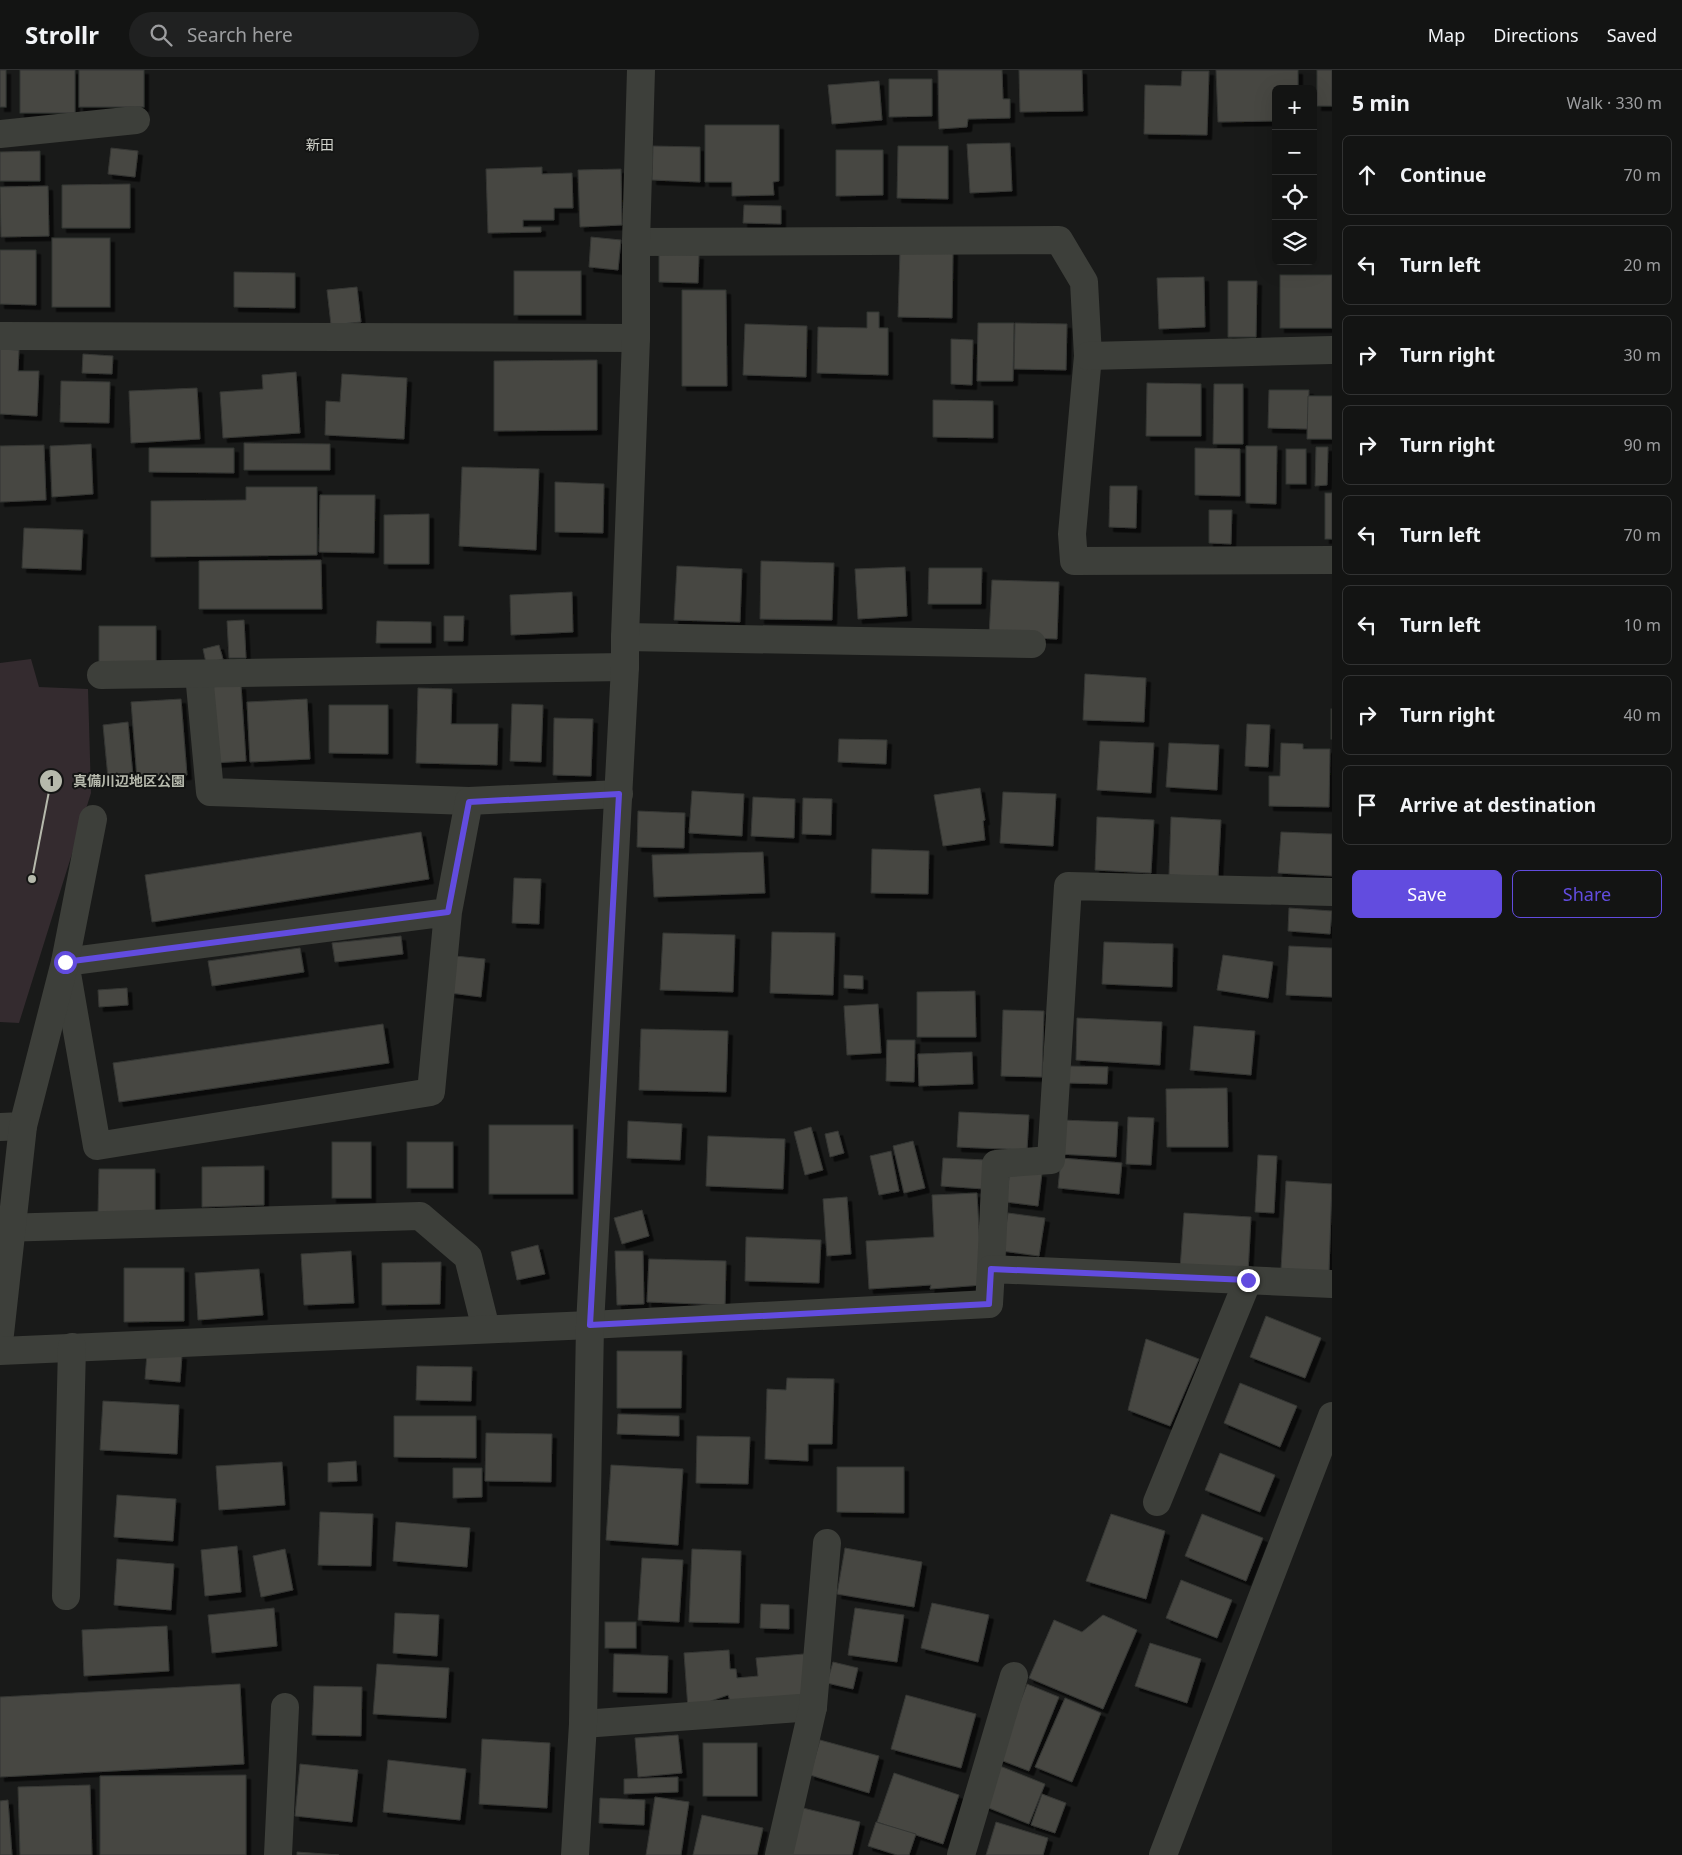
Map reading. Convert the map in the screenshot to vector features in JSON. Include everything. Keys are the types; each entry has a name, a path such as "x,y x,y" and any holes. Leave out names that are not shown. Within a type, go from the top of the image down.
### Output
{"street":[{"path":"575,1855 583,1724 590,1325 625,667 636,338 636,242 641,70"},
{"path":"0,134 136,120"},
{"path":"636,242 1059,240 1084,282 1088,356 1072,534 1074,561 1332,560"},
{"path":"0,336 636,338"},
{"path":"1088,356 1332,350"},
{"path":"625,637 1032,644"},
{"path":"101,675 625,667"},
{"path":"199,674 210,792 469,802 619,794"},
{"path":"65,962 97,1146 431,1092 448,912 469,802"},
{"path":"0,1334 12,1127 65,962 93,819"},
{"path":"0,1350 590,1325 989,1304 996,1164 1051,1160 1068,886 1332,892"},
{"path":"65,962 448,912"},
{"path":"6,1227 420,1216 468,1257 486,1329"},
{"path":"991,1269 1332,1284"},
{"path":"1156,1502 1248,1280"},
{"path":"66,1596 72,1347"},
{"path":"1163,1855 1332,1416"},
{"path":"779,1855 813,1707 827,1543"},
{"path":"961,1855 1014,1676"},
{"path":"278,1855 285,1707"},
{"path":"583,1724 813,1707"}],"shaded area":[{"path":"31,659 39,687 88,689 91,793 19,1023 0,1022 0,663"}],"building":[{"path":"0,70 6,70 6,107 0,107"},
{"path":"20,70 75,70 75,113 20,113"},
{"path":"79,70 144,70 144,107 79,107"},
{"path":"938,70 1002,70 1003,99 1010,99 1010,118 968,119 967,127 939,129"},
{"path":"1019,70 1082,70 1083,111 1020,112"},
{"path":"1216,70 1298,70 1298,85 1272,85 1272,121 1218,122"},
{"path":"1317,70 1332,70 1332,106 1317,106"},
{"path":"1182,71 1209,71 1207,135 1144,134 1145,85 1181,86"},
{"path":"889,79 932,79 932,116 889,117"},
{"path":"879,81 882,120 832,124 828,85"},
{"path":"705,125 779,125 779,181 773,182 774,195 732,196 732,182 705,182"},
{"path":"1010,143 1012,191 970,193 967,144"},
{"path":"653,146 700,147 700,182 652,180"},
{"path":"898,146 948,146 948,199 897,198"},
{"path":"111,148 138,151 135,177 108,174"},
{"path":"836,150 883,150 883,195 836,196"},
{"path":"40,151 40,181 0,181 0,152"},
{"path":"542,167 542,174 572,173 573,208 554,208 554,220 523,220 523,227 541,227 541,232 488,233 486,169"},
{"path":"621,169 622,225 580,227 578,170"},
{"path":"130,184 130,228 62,228 62,185"},
{"path":"48,186 49,236 1,237 0,187"},
{"path":"744,205 781,206 781,224 743,223"},
{"path":"591,237 621,240 618,270 589,267"},
{"path":"52,238 110,238 110,307 52,307"},
{"path":"0,250 36,250 36,305 0,304"},
{"path":"900,250 953,251 952,318 898,317"},
{"path":"659,254 699,255 698,283 659,282"},
{"path":"514,271 581,271 581,315 514,315"},
{"path":"234,272 295,273 295,308 234,307"},
{"path":"1280,275 1332,275 1332,328 1280,328"},
{"path":"1204,277 1205,327 1159,329 1157,278"},
{"path":"1228,281 1257,281 1256,337 1228,337"},
{"path":"357,287 361,322 331,325 327,290"},
{"path":"682,290 726,290 727,386 682,386"},
{"path":"867,312 879,312 879,328 888,328 888,375 817,373 818,327 867,328"},
{"path":"978,323 1014,323 1013,381 977,381"},
{"path":"1015,323 1067,324 1066,370 1014,369"},
{"path":"745,324 807,326 806,377 743,375"},
{"path":"951,339 973,340 972,385 951,384"},
{"path":"0,349 19,350 18,371 39,371 37,416 0,414"},
{"path":"83,354 113,356 112,374 82,373"},
{"path":"597,360 597,430 494,431 494,361"},
{"path":"296,372 300,433 223,438 220,392 263,389 262,375"},
{"path":"342,374 407,378 404,439 325,435 326,401 340,402"},
{"path":"61,381 110,382 109,423 60,422"},
{"path":"1147,383 1201,384 1201,436 1146,436"},
{"path":"1214,384 1243,384 1243,444 1213,444"},
{"path":"197,388 200,439 131,443 129,391"},
{"path":"1269,390 1309,390 1308,429 1268,428"},
{"path":"1308,396 1332,396 1332,439 1307,439"},
{"path":"933,400 993,401 993,438 933,437"},
{"path":"244,443 330,444 330,470 244,470"},
{"path":"91,444 93,494 52,497 50,446"},
{"path":"44,445 46,500 0,502 0,446"},
{"path":"1246,446 1277,446 1276,504 1246,503"},
{"path":"1316,447 1328,447 1327,485 1315,486"},
{"path":"149,448 234,448 234,473 149,472"},
{"path":"1195,448 1240,449 1240,496 1195,495"},
{"path":"1286,449 1306,449 1306,484 1286,484"},
{"path":"462,467 539,469 536,550 459,546"},
{"path":"555,482 604,484 603,533 555,532"},
{"path":"1110,486 1137,486 1136,528 1109,527"},
{"path":"246,487 317,487 317,555 151,557 151,501 246,500"},
{"path":"1325,493 1332,493 1332,539 1325,539"},
{"path":"320,495 375,495 374,553 319,552"},
{"path":"1209,510 1232,510 1231,544 1209,543"},
{"path":"429,514 429,564 384,564 384,515"},
{"path":"24,528 83,530 81,570 22,568"},
{"path":"321,560 322,609 199,609 199,561"},
{"path":"761,561 834,563 832,620 760,619"},
{"path":"677,566 742,569 740,622 674,620"},
{"path":"905,567 907,616 858,619 855,569"},
{"path":"929,568 982,568 981,604 928,604"},
{"path":"992,580 1059,582 1057,639 989,636"},
{"path":"572,592 573,632 511,635 510,595"},
{"path":"444,616 464,616 463,641 444,641"},
{"path":"244,620 246,658 229,658 227,621"},
{"path":"377,621 431,622 431,643 376,643"},
{"path":"99,626 156,626 156,668 99,667"},
{"path":"219,645 223,659 206,663 203,649"},
{"path":"1085,674 1146,678 1144,722 1083,720"},
{"path":"241,685 246,761 213,763 208,687"},
{"path":"418,688 452,689 451,724 498,724 497,765 416,763"},
{"path":"181,699 187,775 137,778 131,702"},
{"path":"307,699 310,759 250,762 247,702"},
{"path":"512,704 543,705 541,762 510,761"},
{"path":"329,705 388,705 388,754 329,753"},
{"path":"1332,709 1332,739 1331,739"},
{"path":"554,718 593,719 591,776 553,775"},
{"path":"128,722 133,776 108,778 103,725"},
{"path":"1247,724 1270,725 1268,767 1245,766"},
{"path":"839,739 887,740 886,764 838,762"},
{"path":"1100,741 1154,743 1151,793 1097,790"},
{"path":"1169,743 1219,745 1217,790 1166,787"},
{"path":"1281,743 1303,744 1303,749 1330,749 1329,807 1269,806 1269,776 1280,776"},
{"path":"980,788 985,820 983,821 985,840 943,846 934,795"},
{"path":"692,791 744,794 742,836 689,833"},
{"path":"1003,792 1056,794 1053,846 1000,843"},
{"path":"753,797 795,799 794,838 751,836"},
{"path":"803,798 832,799 831,835 802,834"},
{"path":"638,811 685,813 684,848 637,847"},
{"path":"1097,817 1154,820 1151,873 1095,870"},
{"path":"1171,817 1221,820 1218,877 1169,875"},
{"path":"421,832 429,879 152,922 145,875"},
{"path":"1281,832 1332,834 1332,876 1278,873"},
{"path":"872,849 929,851 928,894 871,893"},
{"path":"763,852 765,893 654,897 652,855"},
{"path":"514,878 541,879 539,924 512,923"},
{"path":"1289,908 1332,911 1330,934 1288,931"},
{"path":"772,932 835,933 833,995 770,993"},
{"path":"663,933 735,935 733,992 660,990"},
{"path":"401,936 403,954 335,962 332,943"},
{"path":"1104,942 1173,944 1172,987 1102,984"},
{"path":"1289,946 1332,948 1332,997 1286,995"},
{"path":"300,948 304,972 212,986 208,961"},
{"path":"1223,955 1273,962 1268,998 1217,990"},
{"path":"455,956 485,959 481,997 451,993"},
{"path":"844,975 863,976 863,989 844,988"},
{"path":"127,988 128,1005 99,1007 98,990"},
{"path":"975,991 976,1037 917,1037 917,992"},
{"path":"878,1004 881,1053 847,1055 844,1006"},
{"path":"1003,1010 1044,1011 1042,1077 1001,1076"},
{"path":"1077,1018 1162,1022 1160,1065 1076,1060"},
{"path":"383,1024 389,1063 119,1102 113,1063"},
{"path":"1194,1026 1255,1031 1251,1075 1190,1070"},
{"path":"641,1029 728,1031 726,1092 639,1090"},
{"path":"887,1040 915,1040 914,1082 886,1081"},
{"path":"972,1052 973,1084 919,1086 918,1054"},
{"path":"1068,1066 1108,1067 1107,1084 1067,1083"},
{"path":"1227,1088 1228,1147 1167,1147 1166,1089"},
{"path":"959,1112 1029,1115 1027,1150 957,1147"},
{"path":"1128,1117 1154,1118 1151,1165 1126,1164"},
{"path":"1060,1120 1118,1122 1116,1157 1058,1154"},
{"path":"628,1121 682,1124 680,1160 627,1158"},
{"path":"489,1125 573,1125 573,1194 489,1194"},
{"path":"811,1127 823,1170 805,1175 794,1132"},
{"path":"838,1131 844,1153 830,1157 825,1134"},
{"path":"708,1136 785,1139 783,1189 706,1186"},
{"path":"913,1141 925,1188 904,1193 893,1146"},
{"path":"332,1142 371,1142 371,1198 332,1198"},
{"path":"407,1142 453,1142 453,1188 407,1188"},
{"path":"891,1151 899,1191 879,1195 870,1156"},
{"path":"1258,1155 1277,1156 1274,1213 1255,1212"},
{"path":"943,1158 986,1160 984,1189 941,1186"},
{"path":"1061,1158 1122,1163 1119,1194 1058,1188"},
{"path":"264,1166 264,1205 202,1207 202,1167"},
{"path":"99,1169 155,1169 155,1213 98,1213"},
{"path":"1010,1169 1042,1173 1038,1206 1006,1202"},
{"path":"1286,1181 1332,1184 1329,1271 1281,1269"},
{"path":"977,1193 982,1285 930,1289 931,1285 869,1289 866,1241 934,1237 932,1195"},
{"path":"847,1197 851,1254 827,1256 823,1199"},
{"path":"642,1210 649,1236 622,1244 614,1218"},
{"path":"1008,1213 1045,1218 1039,1256 1002,1251"},
{"path":"1184,1213 1251,1217 1248,1273 1180,1269"},
{"path":"746,1237 821,1240 819,1283 745,1281"},
{"path":"538,1245 545,1274 517,1280 511,1252"},
{"path":"351,1251 354,1303 304,1305 301,1254"},
{"path":"615,1251 643,1251 644,1304 617,1305"},
{"path":"649,1259 726,1261 725,1305 647,1302"},
{"path":"441,1262 440,1304 382,1305 382,1263"},
{"path":"124,1268 184,1268 184,1321 124,1322"},
{"path":"259,1269 263,1315 198,1320 195,1273"},
{"path":"1266,1316 1321,1338 1305,1378 1250,1357"},
{"path":"1146,1339 1199,1359 1170,1426 1128,1410"},
{"path":"617,1351 682,1351 681,1408 617,1408"},
{"path":"147,1353 182,1355 180,1382 145,1379"},
{"path":"417,1366 472,1367 471,1401 416,1400"},
{"path":"787,1378 834,1379 832,1444 808,1444 808,1461 765,1459 767,1389 786,1390"},
{"path":"1240,1383 1297,1406 1280,1447 1224,1423"},
{"path":"103,1401 179,1405 177,1454 100,1450"},
{"path":"618,1414 679,1416 679,1436 617,1434"},
{"path":"394,1416 476,1416 476,1458 394,1457"},
{"path":"486,1433 552,1434 551,1482 485,1481"},
{"path":"697,1436 750,1437 748,1484 696,1483"},
{"path":"1220,1453 1275,1475 1260,1512 1205,1490"},
{"path":"356,1461 357,1481 328,1482 328,1463"},
{"path":"282,1462 285,1505 219,1510 216,1466"},
{"path":"611,1465 683,1469 678,1545 606,1540"},
{"path":"837,1467 904,1467 904,1513 837,1512"},
{"path":"453,1468 482,1468 482,1497 453,1498"},
{"path":"117,1495 176,1499 173,1541 114,1537"},
{"path":"320,1512 373,1514 371,1566 318,1565"},
{"path":"1111,1514 1165,1531 1146,1599 1086,1581"},
{"path":"1202,1514 1263,1538 1246,1581 1185,1556"},
{"path":"396,1522 470,1528 467,1567 393,1561"},
{"path":"237,1546 241,1592 205,1596 201,1550"},
{"path":"845,1548 922,1562 914,1607 837,1594"},
{"path":"285,1549 293,1590 261,1597 253,1556"},
{"path":"692,1549 741,1551 739,1623 689,1622"},
{"path":"642,1558 683,1560 679,1622 638,1620"},
{"path":"117,1559 174,1564 171,1610 114,1605"},
{"path":"1181,1580 1232,1600 1217,1638 1166,1618"},
{"path":"932,1603 989,1615 978,1662 921,1648"},
{"path":"761,1604 789,1605 789,1629 760,1628"},
{"path":"274,1608 277,1646 212,1653 208,1615"},
{"path":"855,1608 904,1615 897,1662 848,1655"},
{"path":"395,1613 439,1615 437,1656 393,1653"},
{"path":"1103,1615 1137,1630 1103,1709 1029,1678 1054,1620 1082,1632"},
{"path":"605,1622 636,1622 636,1648 605,1648"},
{"path":"167,1626 169,1671 84,1676 82,1630"},
{"path":"1150,1643 1201,1659 1187,1703 1135,1686"},
{"path":"729,1650 730,1669 736,1669 737,1678 758,1676 756,1658 804,1654 808,1703 733,1710 728,1695 688,1709 684,1653"},
{"path":"614,1654 668,1656 667,1693 613,1692"},
{"path":"833,1662 858,1668 853,1689 827,1683"},
{"path":"377,1664 449,1668 446,1718 373,1714"},
{"path":"240,1684 244,1764 0,1777 0,1697"},
{"path":"1027,1684 1059,1697 1029,1771 998,1759"},
{"path":"314,1686 362,1687 361,1736 312,1735"},
{"path":"906,1695 976,1714 961,1768 891,1749"},
{"path":"1065,1698 1101,1713 1072,1782 1035,1767"},
{"path":"678,1735 682,1773 638,1777 635,1738"},
{"path":"482,1739 550,1743 547,1808 479,1804"},
{"path":"820,1740 879,1756 869,1793 810,1775"},
{"path":"703,1743 757,1743 757,1796 703,1796"},
{"path":"388,1760 466,1769 460,1820 383,1812"},
{"path":"300,1764 358,1770 352,1822 295,1816"},
{"path":"1000,1766 1045,1784 1029,1824 984,1806"},
{"path":"894,1773 959,1795 943,1844 877,1822"},
{"path":"246,1775 246,1855 100,1855 100,1776"},
{"path":"678,1777 678,1792 624,1794 624,1779"},
{"path":"90,1785 92,1855 20,1855 18,1787"},
{"path":"1042,1794 1066,1803 1055,1833 1031,1825"},
{"path":"655,1797 689,1802 681,1855 646,1855"},
{"path":"600,1798 645,1800 644,1825 599,1823"},
{"path":"8,1800 12,1855 0,1855 0,1801"},
{"path":"799,1807 860,1822 852,1855 787,1855"},
{"path":"702,1815 763,1828 757,1855 693,1855"},
{"path":"876,1822 916,1834 909,1855 897,1855 868,1846"},
{"path":"996,1822 1048,1838 1043,1855 986,1855"},
{"path":"297,1852 339,1855 297,1855"}],"place":[{"name":"真備川辺地区公園","path":"32,879"}],"district":[{"name":"新田","path":"320,145"}],"route":[{"path":"65,962 448,912 469,802 619,794 590,1325 989,1304 991,1269 1248,1280"}]}
